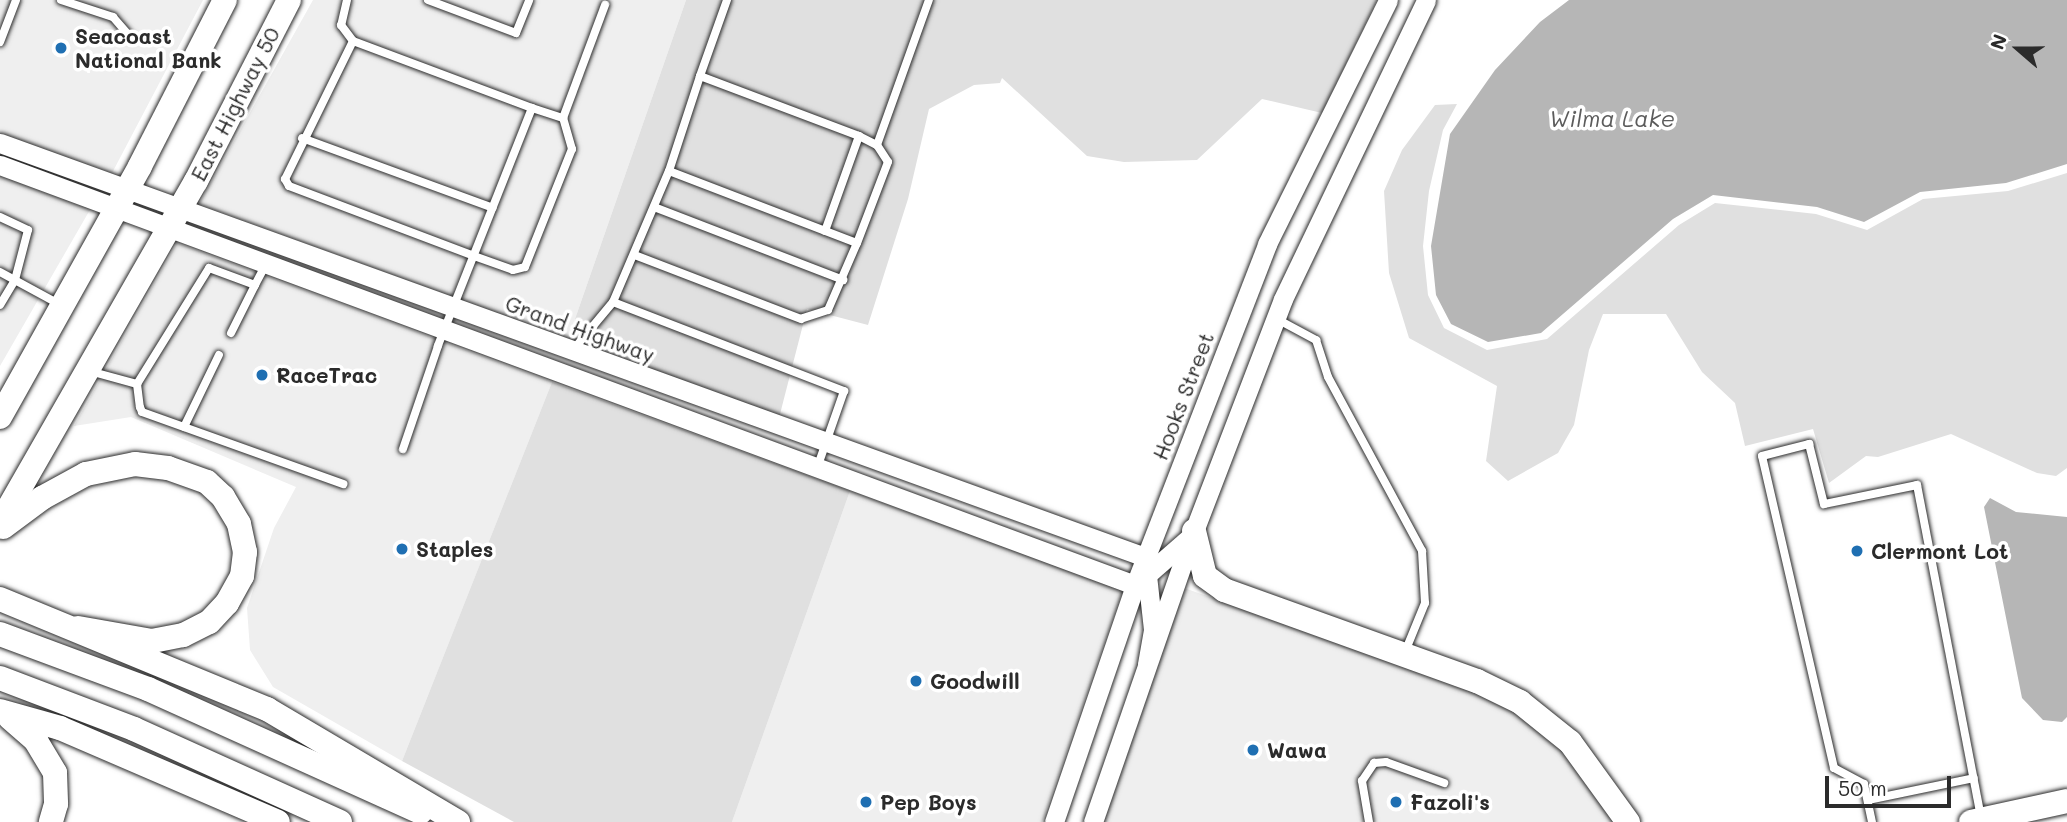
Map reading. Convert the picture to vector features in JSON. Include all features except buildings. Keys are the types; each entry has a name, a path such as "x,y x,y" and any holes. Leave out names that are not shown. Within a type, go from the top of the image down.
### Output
{"highway":[{"path":"0,417 122,199 225,0"},
{"name":"East Highway 50","path":"0,523 181,207 289,0"},
{"path":"0,380 28,368"},
{"path":"0,530 42,498 86,474 135,464 181,472 207,482 223,497 239,524 245,552 242,576 227,603 209,622 183,635 152,641 78,628"},
{"path":"1194,531 1200,565 1213,584 1496,690 1545,719 1570,742 1628,822"},
{"path":"0,600 78,628 267,709 458,822"},
{"path":"0,634 148,689 443,822"},
{"path":"0,678 134,729 340,822"},
{"path":"0,712 36,741 55,773 56,804 51,822"},
{"path":"0,712 60,728 278,822"},
{"path":"1977,821 2067,800"}],"street":[{"name":"Hooks Street","path":"1054,822 1142,572 1267,244 1388,0"},
{"path":"1093,822 1194,531 1275,318 1426,0"},
{"name":"Grand Highway","path":"0,143 122,199 167,230 817,468 1142,572"},
{"name":"Grand Highway","path":"1,169 122,199 181,207 826,442 1142,572"},
{"path":"1147,664 1153,630 1142,572 1194,531"}],"lane":[{"path":"0,42 16,0"},
{"path":"61,0 113,17 131,38"},
{"path":"347,0 341,25 353,41 563,118"},
{"path":"428,0 516,33 528,0"},
{"path":"573,351 613,302 635,255 669,171 727,0"},
{"path":"877,145 929,0"},
{"path":"353,41 285,171 289,186 513,270 525,267 572,149 563,118 605,5"},
{"path":"635,255 802,319 828,310 843,280 888,162 877,145 859,136 700,76"},
{"path":"403,449 443,331 532,108"},
{"path":"825,230 859,136"},
{"path":"302,138 493,208"},
{"path":"669,171 857,243"},
{"path":"654,207 843,280"},
{"path":"0,217 29,230 15,280 0,305"},
{"path":"231,333 265,265"},
{"path":"255,285 209,268 137,384 142,412 343,484"},
{"path":"0,272 63,306"},
{"path":"613,302 844,391 817,468"},
{"path":"1275,318 1316,340 1328,377 1422,551 1425,603 1404,655"},
{"path":"184,427 219,355"},
{"path":"86,371 137,384"},
{"path":"1872,822 1864,784 1834,768 1762,456 1809,444 1824,504 1917,485 1974,778 1977,821"},
{"path":"1369,822 1362,781 1374,763 1386,762 1444,783"},
{"path":"1868,800 1974,778"}],"shaded area":[{"path":"0,0 203,0 111,175 0,134"},
{"path":"313,0 686,0 568,339 199,204"},
{"path":"686,0 1377,0 1322,113 1262,99 1197,160 1124,162 1087,156 1002,78 1000,83 974,85 929,109 908,199 868,325 807,309 779,418 568,339"},
{"path":"1457,104 1443,130 1429,191 1423,246 1428,295 1444,328 1487,350 1547,339 1679,225 1715,203 1816,214 1867,230 1923,199 2008,191 2067,173 2067,468 2056,476 2037,473 1951,434 1878,457 1866,456 1829,483 1813,429 1745,446 1735,403 1702,372 1666,314 1603,314 1589,350 1574,425 1558,453 1508,481 1486,461 1497,386 1409,338 1389,273 1384,191 1402,150 1435,105"},
{"path":"0,175 91,208 0,366"},
{"path":"177,243 552,382 402,761 273,687 250,650 247,608 274,528 296,487 131,417 74,426"},
{"path":"552,382 850,491 732,822 514,822 402,761"},
{"path":"850,491 1123,590 1042,822 732,822"},
{"path":"1184,588 1481,693 1515,709 1563,747 1617,822 1103,822"}],"water":[{"name":"Wilma Lake","path":"1569,0 2067,0 2067,164 2006,183 1920,192 1864,222 1817,207 1713,195 1673,219 1541,333 1488,342 1451,324 1436,295 1431,246 1450,134 1495,70 1540,22"},
{"path":"1990,498 2016,512 2067,517 2067,717 2062,722 2043,720 2022,698 1984,507"}],"place":[{"name":"Seacoast National Bank","path":"61,48"},
{"name":"RaceTrac","path":"262,375"},
{"name":"Staples","path":"402,549"},
{"name":"Clermont Lot","path":"1857,551"},
{"name":"Goodwill","path":"916,681"},
{"name":"Wawa","path":"1253,750"},
{"name":"Pep Boys","path":"866,802"},
{"name":"Fazoli's","path":"1396,802"}]}
